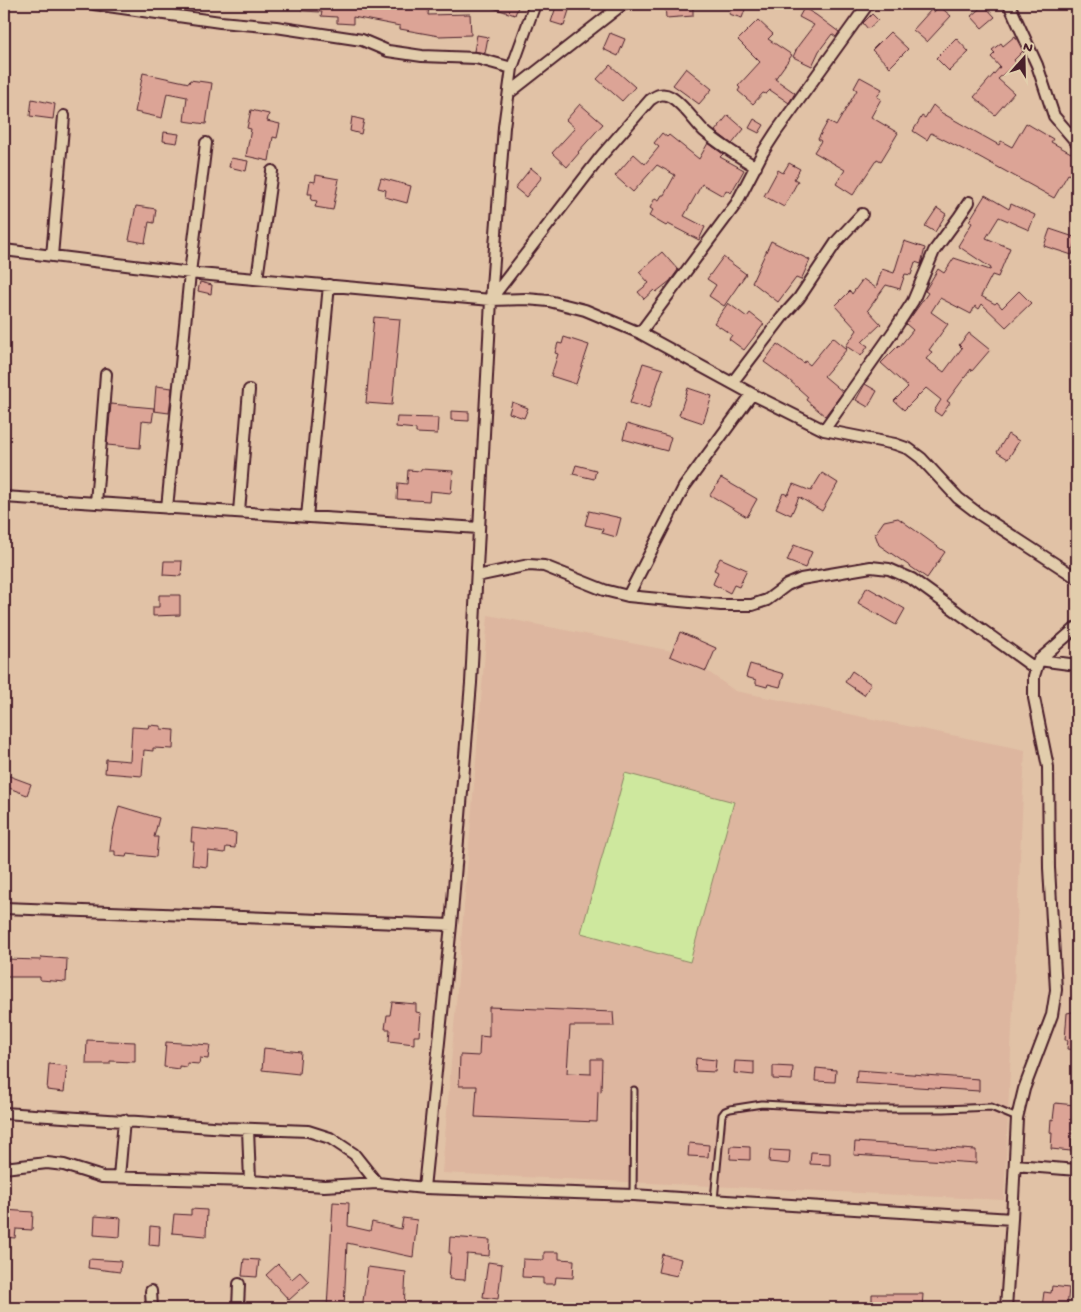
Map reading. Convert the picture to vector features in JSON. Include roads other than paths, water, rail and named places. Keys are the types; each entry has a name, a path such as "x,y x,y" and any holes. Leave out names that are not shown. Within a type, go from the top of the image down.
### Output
{"street":[{"path":"94,4 362,40 388,50 422,56 476,58 512,68"},
{"path":"424,1188 451,925 471,683 491,300 504,127 512,68 535,4"},
{"path":"509,93 623,4"},
{"path":"640,334 736,204 776,132 868,4"},
{"path":"1009,4 1037,65 1054,116 1077,143"},
{"path":"491,300 602,155 657,94 671,97 706,132 728,150 756,167"},
{"path":"52,256 64,116"},
{"path":"167,508 190,273 206,143"},
{"path":"257,279 272,171"},
{"path":"824,430 913,301 934,251 968,202"},
{"path":"732,383 799,298 837,241 862,214"},
{"path":"4,250 190,273 329,286 491,300 526,299 550,301 585,310 640,334 824,430 895,444 909,449 921,458 958,498 979,514 1077,578"},
{"path":"307,517 329,286"},
{"path":"96,503 106,374"},
{"path":"239,512 249,390"},
{"path":"628,596 684,487 752,394"},
{"path":"4,497 479,528"},
{"path":"477,576 529,565 544,566 604,590 628,596 720,605 752,605 766,600 787,585 801,579 871,566 889,569 912,579 1038,664 1077,664"},
{"path":"1006,1308 1017,1118 1024,1089 1052,1016 1056,990 1049,868 1048,767 1034,698 1034,676 1038,664 1077,627"},
{"path":"4,908 451,925"},
{"path":"4,1113 248,1129 308,1131 330,1138 354,1154 377,1183"},
{"path":"119,1177 124,1120"},
{"path":"248,1129 250,1182"},
{"path":"4,1168 47,1162 102,1176 324,1186 354,1186 377,1183 424,1188 633,1195 1012,1219"},
{"path":"1015,1165 1077,1170"},
{"path":"238,1308 239,1284"},
{"path":"151,1291 152,1308"}],"lane":[{"path":"633,1195 634,1090"},
{"path":"714,1200 722,1115 730,1109 762,1104 856,1109 991,1107 1017,1118"}]}
